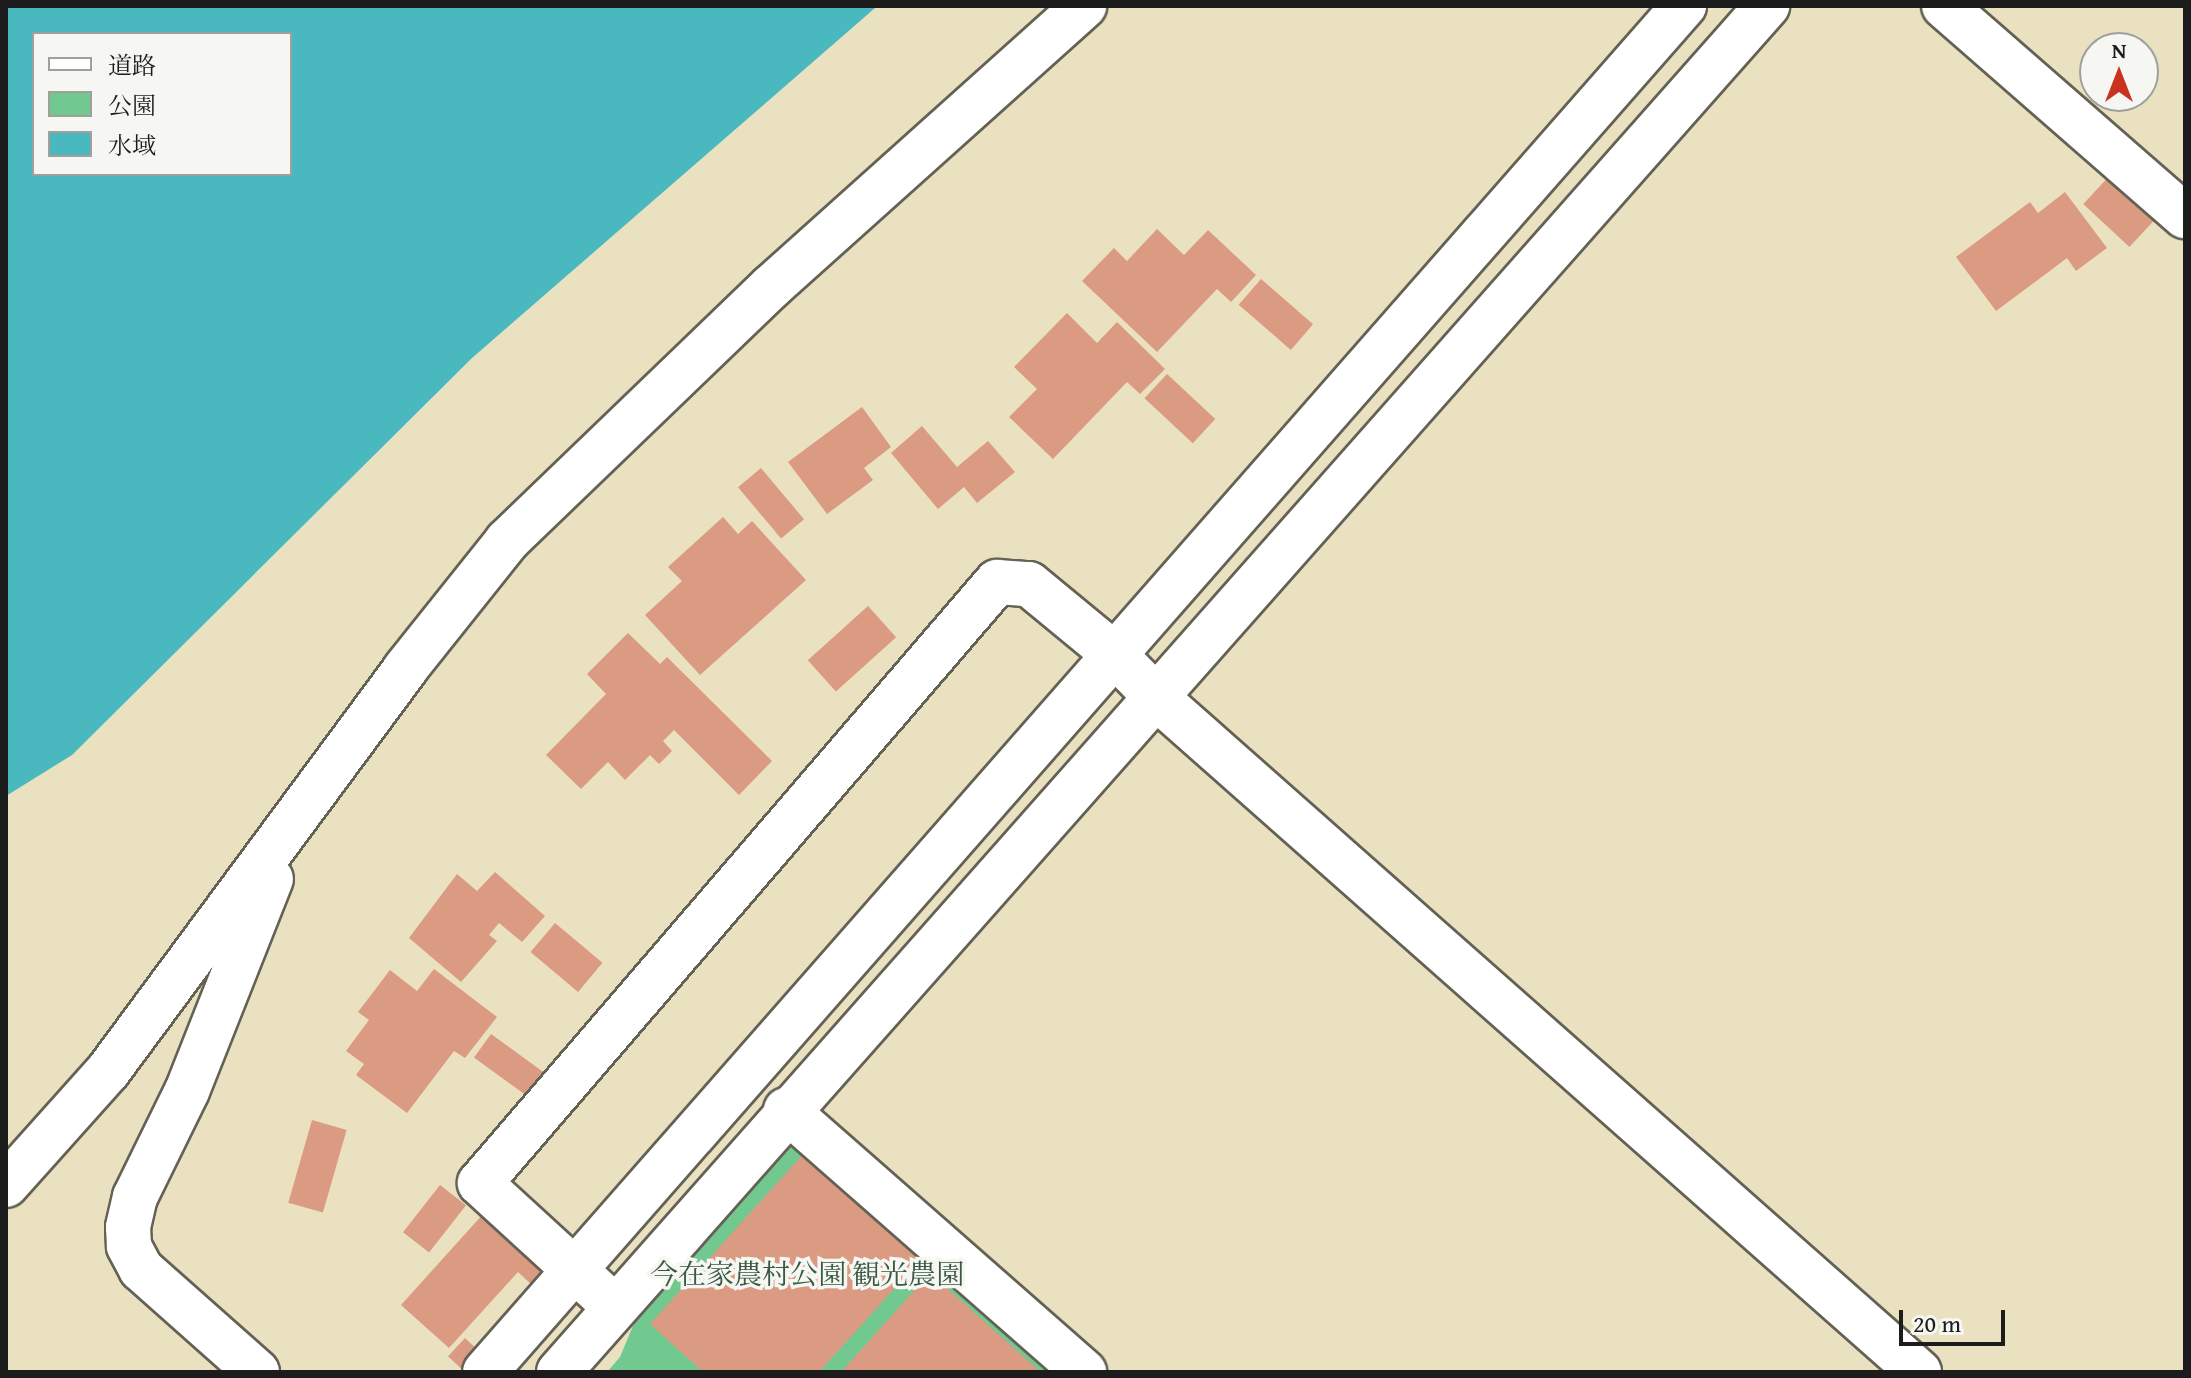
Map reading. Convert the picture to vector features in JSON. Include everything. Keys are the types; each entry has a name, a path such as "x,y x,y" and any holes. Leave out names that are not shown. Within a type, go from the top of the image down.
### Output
{"street":[{"path":"6,1185 108,1071 305,809 405,669 507,541 771,287 1084,6"},
{"path":"559,1372 592,1286 1115,655 1684,6"},
{"path":"485,1372 592,1286 786,1110 1158,699 1767,6"},
{"path":"1944,6 2185,216"},
{"path":"1318,421 1366,462"},
{"path":"1234,517 1284,555"},
{"path":"592,1286 480,1183 997,582 1029,584 1115,655 1158,699 1919,1372"},
{"path":"257,1372 141,1269 129,1246 135,1197 187,1091 270,881 305,826 305,809"},
{"path":"786,1110 1084,1372"}],"green space":[{"name":"今在家農村公園 観光農園","path":"798,1134 1066,1372 607,1372 620,1357 637,1316"}],"water":[{"path":"6,6 875,8 472,358 72,755 6,796"}],"building":[{"path":"2114,171 2160,214 2129,247 2083,204"},
{"path":"2065,192 2107,248 2076,271 2067,258 1996,311 1956,257 2030,202 2038,213"},
{"path":"1157,229 1184,255 1208,230 1256,275 1231,302 1217,289 1157,352 1082,281 1114,248 1127,261"},
{"path":"1261,279 1313,324 1291,350 1239,305"},
{"path":"1067,313 1097,343 1117,322 1165,369 1140,394 1127,382 1053,459 1009,417 1037,389 1014,367"},
{"path":"1167,374 1215,419 1193,443 1144,398"},
{"path":"862,407 891,447 864,468 873,480 827,514 788,462"},
{"path":"922,426 957,467 988,441 1015,472 977,503 964,487 938,509 891,453"},
{"path":"761,468 804,519 781,539 738,487"},
{"path":"723,517 738,534 752,521 806,580 700,675 645,615 682,581 668,567"},
{"path":"868,606 896,637 836,691 808,660"},
{"path":"628,633 660,664 667,657 772,761 739,795 674,730 663,741 672,751 659,764 650,755 625,780 608,762 581,789 546,755 606,694 587,674"},
{"path":"495,872 545,916 522,942 499,923 489,935 497,941 461,982 409,938 457,874 477,891"},
{"path":"555,923 602,963 578,992 531,952"},
{"path":"434,969 497,1017 465,1058 454,1051 407,1113 356,1075 364,1064 346,1051 369,1020 358,1012 390,970 417,991"},
{"path":"491,1034 545,1073 528,1097 474,1057"},
{"path":"312,1120 347,1130 323,1213 288,1203"},
{"path":"804,1153 922,1258 819,1372 703,1372 650,1324"},
{"path":"440,1185 466,1205 429,1253 403,1232"},
{"path":"484,1213 548,1271 534,1287 518,1272 449,1348 401,1305"},
{"path":"930,1273 1041,1372 841,1372"},
{"path":"465,1338 479,1351 462,1369 448,1356"}]}
